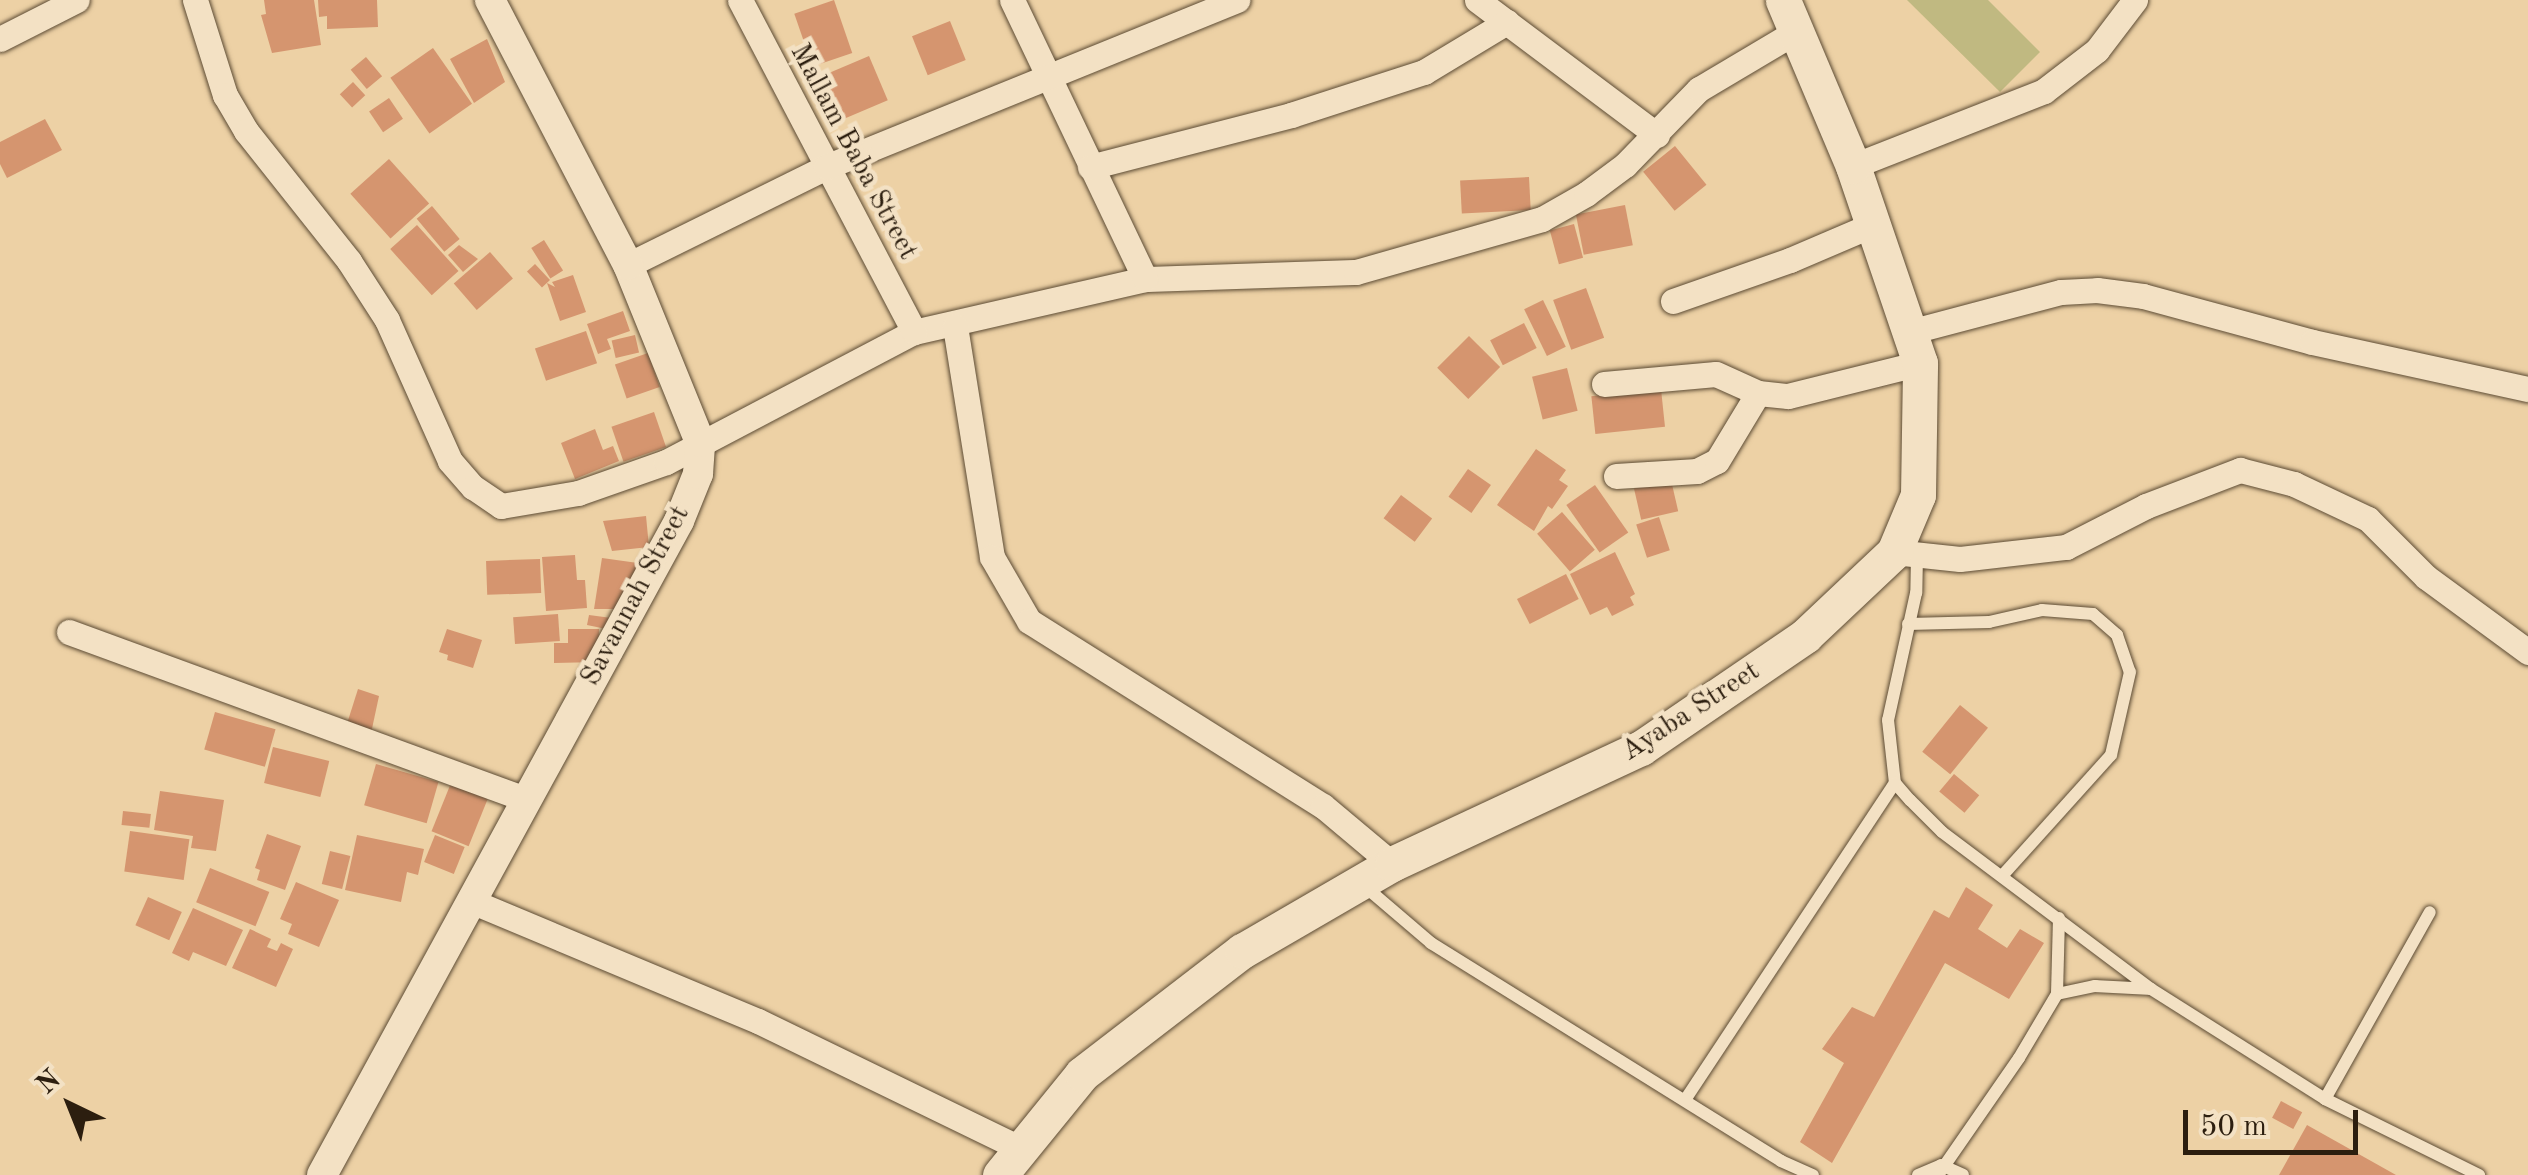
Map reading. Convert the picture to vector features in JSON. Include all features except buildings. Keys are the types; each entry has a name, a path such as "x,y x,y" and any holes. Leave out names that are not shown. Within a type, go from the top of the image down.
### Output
{"main road":[{"name":"Ayaba Street","path":"1009,1162 1082,1074 1242,950 1392,864 1641,748 1805,636 1906,553 1918,495 1916,347 1853,166 1789,16"}],"street":[{"path":"0,39 77,0"},
{"path":"195,0 226,95 246,131 349,261 387,320 450,461 473,487 501,506 578,492 666,462 914,332 955,326 1059,296 1146,279 1356,272 1480,240 1542,219 1586,194 1656,135 1699,89 1789,16"},
{"path":"490,0 628,266 700,442"},
{"name":"Mallam Baba Street","path":"740,0 914,332"},
{"path":"1012,0 1146,279"},
{"path":"628,266 826,167 1237,0"},
{"path":"1478,0 1656,135"},
{"path":"1853,166 2044,91 2097,50 2135,0"},
{"path":"1090,167 1291,115 1424,72 1507,22"},
{"path":"1672,301 1790,260 1874,224"},
{"path":"1604,384 1716,374 1758,393 1788,396 2062,292 2097,290 2143,296 2312,342 2528,389"},
{"path":"955,326 992,557 1029,621 1323,806 1392,864"},
{"path":"1616,476 1697,471 1717,461 1758,393"},
{"name":"Savannah Street","path":"322,1175 679,521 698,474 700,442"},
{"path":"1906,553 1960,558 2066,548 2146,506 2240,470 2294,484 2368,520 2426,577 2528,652"},
{"path":"69,632 526,799"},
{"path":"471,901 758,1021 1009,1162"}],"lane":[{"path":"1906,553 1908,624 1888,720 1895,783 1942,832 2151,989 2325,1099 2479,1175"},
{"path":"1908,624 1990,622 2042,610 2093,614 2118,634 2130,672 2112,755 2002,876"},
{"path":"1685,1100 1895,783"},
{"path":"1362,884 1430,943 1781,1161 1813,1175"},
{"path":"2325,1099 2430,912"},
{"path":"1940,1170 1988,1104 2057,994 2059,918"},
{"path":"2057,994 2095,986 2151,989"},
{"path":"1918,1175 1940,1170 1964,1175"}],"shaded area":[{"path":"1907,0 1988,0 2040,52 2000,92"}]}
